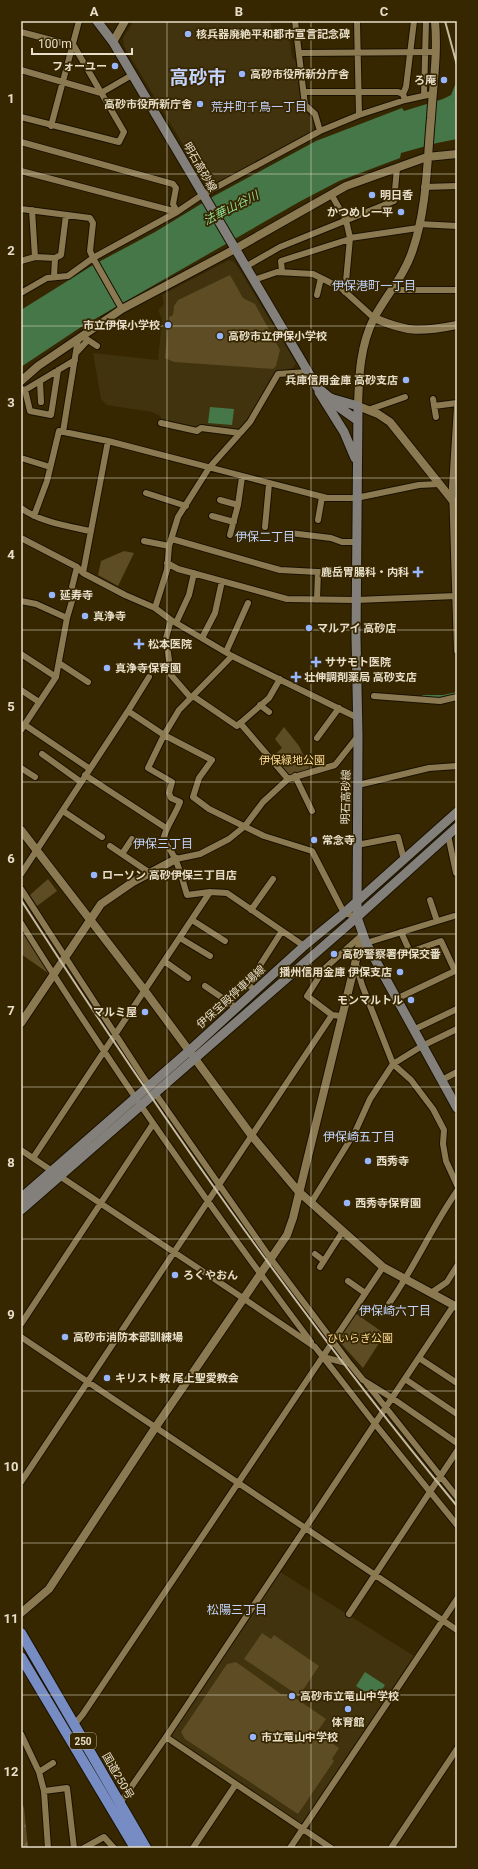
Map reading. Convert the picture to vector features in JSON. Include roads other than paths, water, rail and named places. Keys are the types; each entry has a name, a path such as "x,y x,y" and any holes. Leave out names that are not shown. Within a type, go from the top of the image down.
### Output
{"highway":[{"name":"国道250号","path":"21,1633 146,1848"},
{"name":"国道250号","path":"21,1657 136,1848"}],"main road":[{"name":"明石高砂線","path":"97,21 113,42 245,267 317,386 344,432 356,461"},
{"name":"明石高砂線","path":"317,386 336,405 357,420"},
{"name":"明石高砂線","path":"330,398 358,406 356,461 358,718 357,917 364,939 457,1108"},
{"name":"伊保宝殿停車場線","path":"192,1054 237,1008 304,946 344,913 457,812"},
{"name":"伊保宝殿停車場線","path":"21,1198 52,1171 138,1102 192,1054 357,917 457,827"},
{"name":"伊保宝殿停車場線","path":"21,1210 60,1177 138,1102"}],"street":[{"path":"51,126 74,46 79,21"},
{"path":"113,42 125,21"},
{"path":"295,21 305,105 314,114 320,131"},
{"path":"357,21 359,115"},
{"path":"404,97 414,21"},
{"path":"426,21 428,157 419,226 413,250 405,268 374,318 360,361 358,406 378,414 390,422 455,504"},
{"path":"428,94 436,52 435,21"},
{"path":"21,32 74,46 124,132 119,142 51,126 21,117"},
{"path":"299,53 436,52"},
{"path":"21,70 101,93 132,75"},
{"path":"304,92 398,92 404,97"},
{"path":"22,290 47,278 68,276 93,258 320,131 404,97 428,94"},
{"path":"21,142 174,184 176,188 173,204 177,212"},
{"path":"21,381 38,366 83,338 122,309 233,246 346,186 428,157 457,154"},
{"path":"245,267 280,247 394,201 398,168"},
{"path":"21,171 177,212"},
{"path":"424,187 457,186"},
{"path":"331,194 346,220 350,238 345,292"},
{"path":"21,209 90,218 93,223 90,251 122,309"},
{"path":"32,210 35,257"},
{"path":"21,261 35,257 55,258 61,255 66,215"},
{"path":"282,272 282,261 350,238 419,226 457,226"},
{"path":"54,277 55,258"},
{"path":"254,280 277,272 313,274 345,292 374,318 394,326 409,330 421,331 457,325"},
{"path":"317,295 321,278"},
{"path":"392,290 456,290"},
{"path":"83,338 97,346"},
{"path":"63,432 76,353 83,338"},
{"path":"76,353 83,338"},
{"path":"58,370 51,415 30,410 23,390 40,382 58,370 75,360"},
{"path":"154,608 167,570 169,546 178,517 209,468 250,422 278,374 308,372"},
{"path":"40,382 41,402"},
{"path":"368,410 405,397"},
{"path":"433,399 436,417"},
{"path":"434,406 457,403"},
{"path":"457,407 454,488 457,651"},
{"path":"161,423 197,431 201,428 240,433"},
{"path":"34,516 47,482 58,431 108,441 322,497 356,498 419,485 439,484"},
{"path":"83,573 108,441"},
{"path":"21,458 50,467"},
{"path":"230,535 238,505 242,477"},
{"path":"265,527 269,484"},
{"path":"146,493 186,506"},
{"path":"318,520 322,497"},
{"path":"220,500 238,505"},
{"path":"21,508 34,516 53,523 90,532"},
{"path":"212,516 234,522"},
{"path":"290,533 331,538 342,542 356,542"},
{"path":"21,538 77,567 83,573 154,608 174,622 229,654 358,718"},
{"path":"172,539 280,570 356,572"},
{"path":"144,541 169,546"},
{"path":"167,563 178,569 287,599 356,600 456,596"},
{"path":"77,567 72,587 74,594 67,618 56,677 23,727 90,769"},
{"path":"317,600 318,572"},
{"path":"194,573 189,595 166,638 170,675 192,697 237,726 269,698 280,679"},
{"path":"202,638 215,613 222,581"},
{"path":"21,601 36,604 67,618"},
{"path":"248,603 229,654 180,710 164,735 148,768 172,782 169,793 171,798 180,802 176,814 166,828 163,840 170,848 176,859 187,895 210,892 227,893 304,946"},
{"path":"21,654 56,677"},
{"path":"59,663 88,682"},
{"path":"21,874 149,677"},
{"path":"21,690 39,702"},
{"path":"374,696 440,701 457,696"},
{"path":"260,705 269,712"},
{"path":"317,738 339,708"},
{"path":"128,711 164,735 212,760 199,778 193,797 209,809 264,836 312,851 344,913 357,917"},
{"path":"240,723 288,779"},
{"path":"21,1023 101,904 133,882 176,859 200,854 229,839 245,826 263,802 288,779 335,765 358,736"},
{"path":"42,754 48,762 81,782"},
{"path":"358,785 429,768 457,766"},
{"path":"21,768 35,777"},
{"path":"85,775 166,828"},
{"path":"295,776 312,811"},
{"path":"63,810 102,837"},
{"path":"21,830 192,1054 252,1136 298,1191 383,1266 455,1306 385,1408 166,1737 120,1803"},
{"path":"448,835 456,872"},
{"path":"357,845 398,837 404,860"},
{"path":"122,854 132,838"},
{"path":"110,846 150,873"},
{"path":"251,910 274,879"},
{"path":"21,889 152,1090 271,1259 350,1364 457,1496"},
{"path":"33,1158 210,892"},
{"path":"430,900 437,921"},
{"path":"336,1016 307,996 324,969 364,939 401,932 454,916"},
{"path":"192,920 222,939 215,944"},
{"path":"21,922 53,974 138,1102 260,1274 375,1424 457,1525"},
{"path":"255,991 248,984 282,931"},
{"path":"396,999 456,971 441,941 410,952 401,932"},
{"path":"180,938 210,956"},
{"path":"21,1614 49,1589 155,1428 288,1233 293,1218 336,1016 364,939"},
{"path":"164,961 188,978"},
{"path":"355,963 393,1064 411,1080 433,1109 444,1130 443,1144 446,1161 457,1185"},
{"path":"205,986 237,1008"},
{"path":"413,1030 457,1009"},
{"path":"21,1482 218,1185 336,1016"},
{"path":"311,1203 355,1132 370,1099 393,1064 422,1046 457,1029"},
{"path":"442,1080 457,1072"},
{"path":"21,1324 101,1205 153,1124"},
{"path":"21,1150 315,1347"},
{"path":"388,1305 406,1280 439,1218 457,1191"},
{"path":"320,1267 343,1231"},
{"path":"315,1254 324,1261"},
{"path":"74,1725 84,1714 383,1266"},
{"path":"431,1293 447,1282 457,1266"},
{"path":"348,1280 365,1293"},
{"path":"21,1337 457,1630"},
{"path":"323,1357 350,1364"},
{"path":"419,1358 457,1383"},
{"path":"405,1379 457,1414"},
{"path":"363,1380 457,1443"},
{"path":"349,1614 457,1451"},
{"path":"290,1848 457,1599"},
{"path":"21,1734 40,1772 44,1791 48,1848"},
{"path":"166,1737 331,1848"},
{"path":"391,1848 457,1749"},
{"path":"40,1772 53,1763"},
{"path":"192,1848 236,1784"},
{"path":"44,1791 67,1788 74,1848"},
{"path":"84,1848 104,1837 114,1848"}],"water":[{"name":"法華山谷川","path":"456,83 457,139 401,153 400,158 339,181 299,202 81,327 21,367 21,310 93,265 155,232 214,196 316,141 402,108 404,111 443,99 451,95"},
{"path":"210,407 234,409 232,425 208,423"},
{"path":"365,1672 385,1685 376,1699 356,1686"}],"waterway":[{"path":"423,696 443,696 457,693"}],"railway":[{"path":"445,21 457,65"},
{"path":"21,900 124,1056 230,1210 341,1360 457,1506"}],"place":[{"name":"核兵器廃絶平和都市宣言記念碑","path":"188,34"},
{"name":"フォーユー","path":"115,66"},
{"name":"高砂市役所新分庁舎","path":"242,74"},
{"name":"ろ庵","path":"444,80"},
{"name":"高砂市役所新庁舎","path":"200,104"},
{"name":"明日香","path":"372,195"},
{"name":"かつめし一平","path":"401,212"},
{"name":"市立伊保小学校","path":"168,325"},
{"name":"高砂市立伊保小学校","path":"220,336"},
{"name":"兵庫信用金庫 高砂支店","path":"406,380"},
{"name":"鹿岳胃腸科・内科","path":"418,572"},
{"name":"延寿寺","path":"52,595"},
{"name":"真浄寺","path":"85,616"},
{"name":"マルアイ 高砂店","path":"309,628"},
{"name":"松本医院","path":"139,644"},
{"name":"ササモト医院","path":"316,662"},
{"name":"真浄寺保育園","path":"107,668"},
{"name":"壮伸調剤薬局 高砂支店","path":"296,677"},
{"name":"常念寺","path":"314,840"},
{"name":"ローソン 高砂伊保三丁目店","path":"94,875"},
{"name":"高砂警察署伊保交番","path":"334,954"},
{"name":"播州信用金庫 伊保支店","path":"400,972"},
{"name":"モンマルトル","path":"411,1000"},
{"name":"マルミ屋","path":"145,1012"},
{"name":"西秀寺","path":"368,1161"},
{"name":"西秀寺保育園","path":"347,1203"},
{"name":"ろくやおん","path":"175,1275"},
{"name":"高砂市消防本部訓練場","path":"65,1337"},
{"name":"キリスト教 尾上聖愛教会","path":"107,1378"},
{"name":"高砂市立竜山中学校","path":"292,1696"},
{"name":"体育館","path":"348,1709"},
{"name":"市立竜山中学校","path":"253,1737"}],"district":[{"name":"高砂市","path":"198,77"},
{"name":"荒井町千鳥一丁目","path":"259,107"},
{"name":"伊保港町一丁目","path":"374,286"},
{"name":"伊保二丁目","path":"265,537"},
{"name":"伊保三丁目","path":"163,844"},
{"name":"伊保崎五丁目","path":"359,1137"},
{"name":"伊保崎六丁目","path":"395,1311"},
{"name":"松陽三丁目","path":"237,1610"}],"park label":[{"name":"伊保緑地公園","path":"292,760"},
{"name":"ひいらぎ公園","path":"360,1338"}]}
